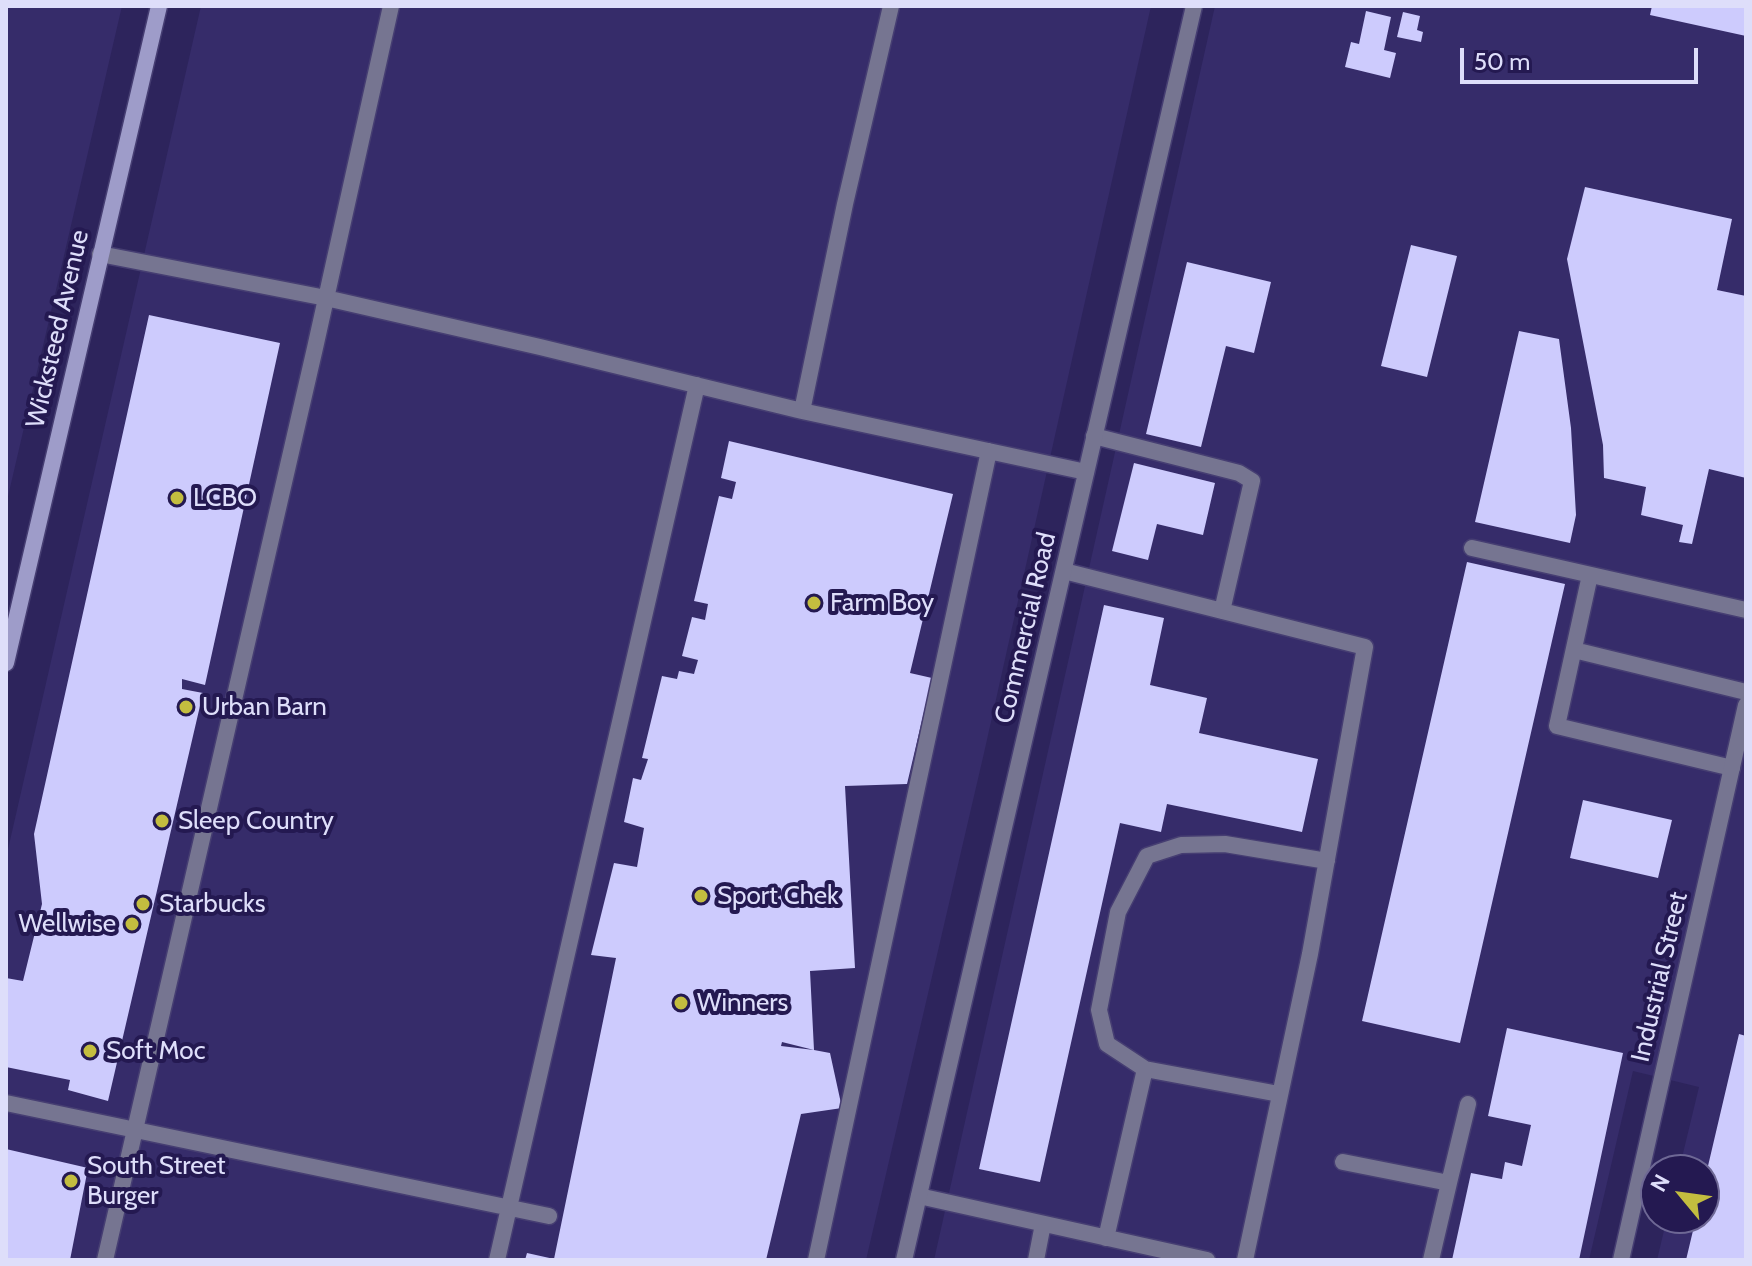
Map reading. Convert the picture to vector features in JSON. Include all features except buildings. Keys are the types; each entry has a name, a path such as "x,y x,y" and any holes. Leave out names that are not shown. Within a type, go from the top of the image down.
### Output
{"street":[{"name":"Wicksteed Avenue","path":"6,663 159,6"},
{"path":"105,1260 391,6"},
{"path":"802,411 845,204 891,6"},
{"name":"Commercial Road","path":"904,1260 1194,6"},
{"path":"100,254 326,298 802,411 1086,472"},
{"path":"497,1260 697,385"},
{"path":"1094,436 1239,473 1252,481 1222,611"},
{"path":"816,1260 989,451"},
{"path":"1472,548 1746,610"},
{"path":"1064,571 1365,647 1310,954 1245,1260"},
{"path":"1590,575 1557,726 1732,768"},
{"path":"1574,650 1746,692"},
{"name":"Industrial Street","path":"1621,1260 1746,705"},
{"path":"1279,1094 1145,1069 1107,1044 1099,1010 1118,912 1147,856 1181,845 1225,844 1327,861"},
{"path":"1106,1238 1145,1069"},
{"path":"6,1103 549,1216"},
{"path":"1431,1260 1468,1104"},
{"path":"1343,1162 1449,1183"},
{"path":"919,1196 1207,1260"},
{"path":"1036,1260 1043,1224"}],"shaded area":[{"path":"6,6 122,6 6,505"},
{"path":"201,6 1151,6 984,753 866,1260 6,1260 6,858"},
{"path":"1215,6 1746,6 1746,1260 1657,1260 1663,1234 1720,1234 1720,1154 1683,1154 1699,1087 1633,1071 1589,1260 934,1260"}],"place":[{"name":"LCBO","path":"177,498"},
{"name":"Farm Boy","path":"814,603"},
{"name":"Urban Barn","path":"186,707"},
{"name":"Sleep Country","path":"162,821"},
{"name":"Sport Chek","path":"701,896"},
{"name":"Starbucks","path":"143,904"},
{"name":"Wellwise","path":"132,924"},
{"name":"Winners","path":"681,1003"},
{"name":"Soft Moc","path":"90,1051"},
{"name":"South Street Burger","path":"71,1181"}]}
